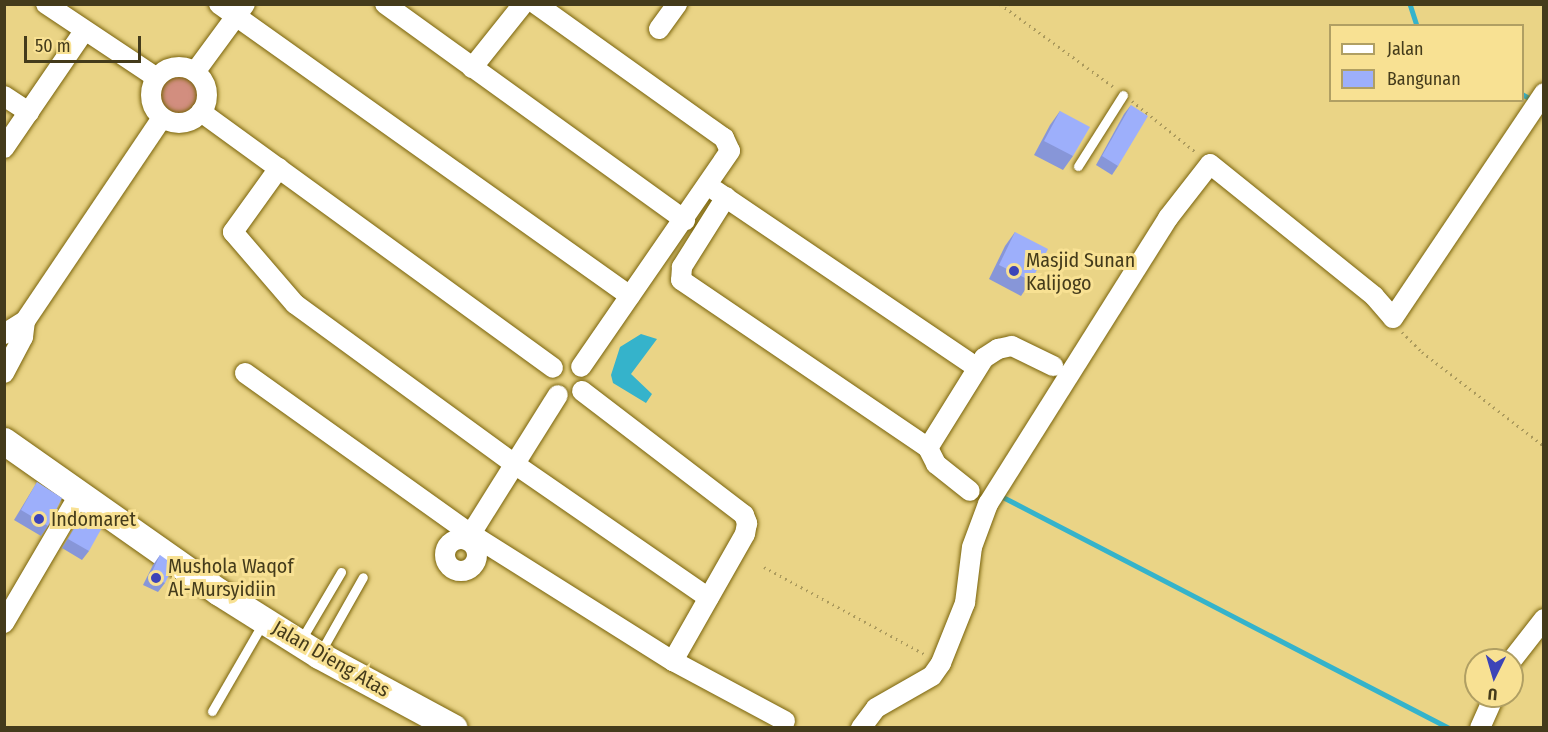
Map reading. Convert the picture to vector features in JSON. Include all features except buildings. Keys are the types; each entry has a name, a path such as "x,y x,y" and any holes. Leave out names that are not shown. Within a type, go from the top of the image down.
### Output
{"street":[{"path":"46,4 157,78"},
{"path":"219,4 241,10 630,296"},
{"path":"385,4 685,220"},
{"path":"472,68 523,4"},
{"path":"536,4 728,143 728,159 581,367"},
{"path":"659,29 677,4"},
{"path":"195,72 241,10"},
{"path":"4,148 84,31"},
{"path":"174,68 195,72 206,87 207,100 201,112 183,123 162,118 151,99 157,78 174,68"},
{"path":"4,96 28,112"},
{"path":"861,728 876,708 932,676 941,663 965,603 972,547 988,504 1168,218 1210,164 1374,296 1393,318 1540,99"},
{"path":"201,112 553,369"},
{"path":"4,334 25,321 162,118"},
{"path":"279,168 235,227 234,238 295,304 516,465 709,598"},
{"path":"709,186 976,367"},
{"path":"726,197 682,267 681,280 928,448 936,464 970,491"},
{"path":"4,373 23,337 25,321"},
{"path":"928,448 976,367 998,349 1012,346 1053,366"},
{"path":"570,361 581,367 586,376 582,391 568,398 558,395 549,380 553,369 570,361"},
{"path":"244,373 469,537 673,661 785,721"},
{"path":"582,391 744,515 746,534 673,661"},
{"path":"469,537 558,395"},
{"name":"Jalan Dieng Atas","path":"4,441 264,621 309,649 454,728"},
{"path":"4,623 79,495"},
{"path":"1521,648 1544,619"},
{"path":"1480,728 1489,708"}],"lane":[{"path":"1078,166 1123,95"},
{"path":"309,649 341,572"},
{"path":"309,649 363,577"},
{"path":"212,711 264,621"}],"path":[{"path":"1000,4 1123,95 1210,164"},
{"path":"1393,318 1422,352 1544,446"},
{"path":"765,567 941,663"}],"shaded area":[{"path":"179,77 193,82 198,96 193,110 179,115 165,110 160,96 165,82"}],"water":[{"path":"641,334 657,339 631,374 652,394 646,403 613,383 611,375 620,347"}],"waterway":[{"path":"1410,4 1416,24"},
{"path":"1524,95 1533,100"},
{"path":"1003,497 1449,728"}],"place":[{"name":"Masjid Sunan Kalijogo","path":"1014,271"},
{"name":"Indomaret","path":"39,519"},
{"name":"Mushola Waqof Al-Mursyidiin","path":"156,578"}]}
